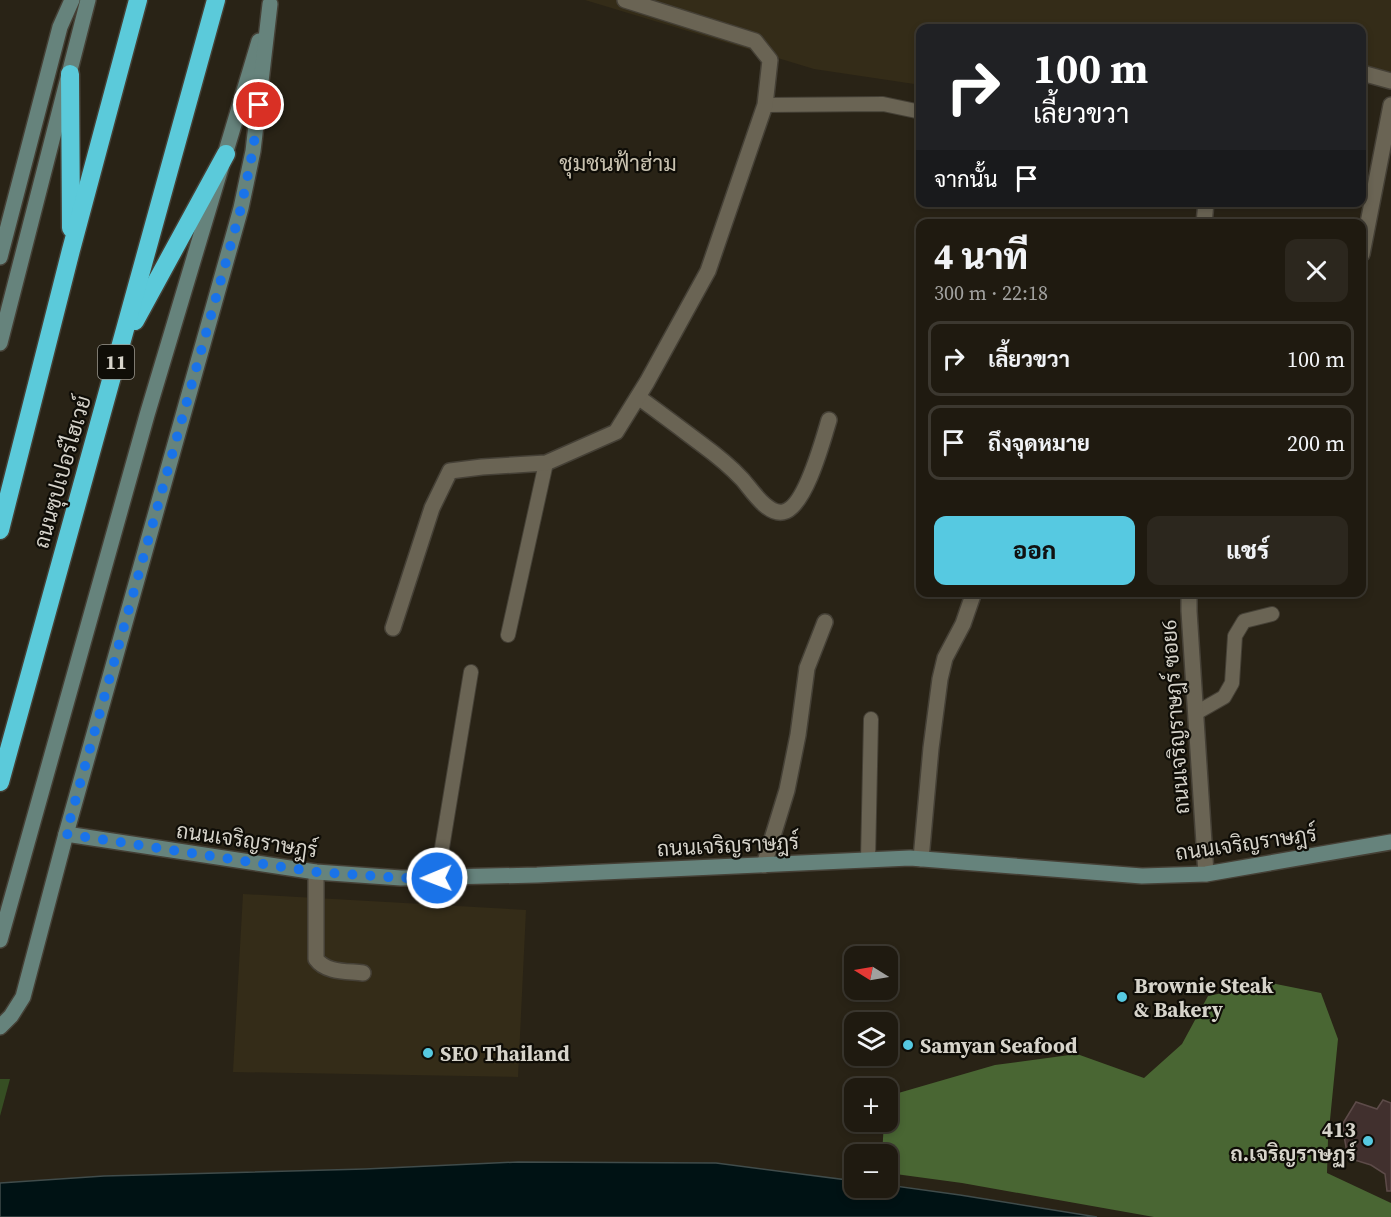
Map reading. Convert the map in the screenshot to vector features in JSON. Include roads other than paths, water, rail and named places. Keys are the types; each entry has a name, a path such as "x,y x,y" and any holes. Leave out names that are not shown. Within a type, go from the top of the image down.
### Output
{"highway":[{"name":"ถนนซุปเปอร์ไฮเวย์","path":"0,530 138,0"},
{"name":"ถนนซุปเปอร์ไฮเวย์","path":"0,782 216,0"},
{"path":"70,74 72,250"},
{"path":"119,350 226,154"}],"main road":[{"path":"0,257 60,27 72,0"},
{"path":"0,343 88,0"},
{"path":"0,940 147,415 271,2"},
{"path":"0,1027 12,1016 23,997 66,834 241,208 253,150 271,2"},
{"name":"ถนนเจริญราษฎร์","path":"66,834 316,872 401,878 549,874 910,858 1142,876 1206,874 1391,842"}],"street":[{"path":"393,628 432,508 450,471 546,463 616,432 708,271 765,105 770,60 754,40 625,0"},
{"path":"1366,74 1391,81"},
{"path":"1366,233 1391,105"},
{"path":"638,397 719,458 767,507 777,512 788,510 800,497 815,463 829,420"},
{"path":"921,859 940,679 945,658 963,624 972,597"},
{"name":"ถนนเจริญราษฎร์ ซอย6","path":"1189,597 1206,874"},
{"path":"764,865 787,790 798,735 807,668 825,622"},
{"path":"316,872 316,959 321,966 329,969 363,973"}],"lane":[{"path":"765,105 883,104 916,111"},
{"path":"508,635 546,463"},
{"path":"1196,713 1224,697 1232,683 1235,636 1244,621 1272,614"},
{"path":"437,878 471,672"},
{"path":"868,860 871,719"}],"place":[{"name":"Brownie Steak & Bakery","path":"1122,997"},
{"name":"Samyan Seafood","path":"908,1045"},
{"name":"SEO Thailand","path":"428,1053"},
{"name":"413 ถ.เจริญราษฏร์","path":"1368,1141"}],"district":[{"name":"ชุมชนฟ้าฮ่าม","path":"618,163"}]}
